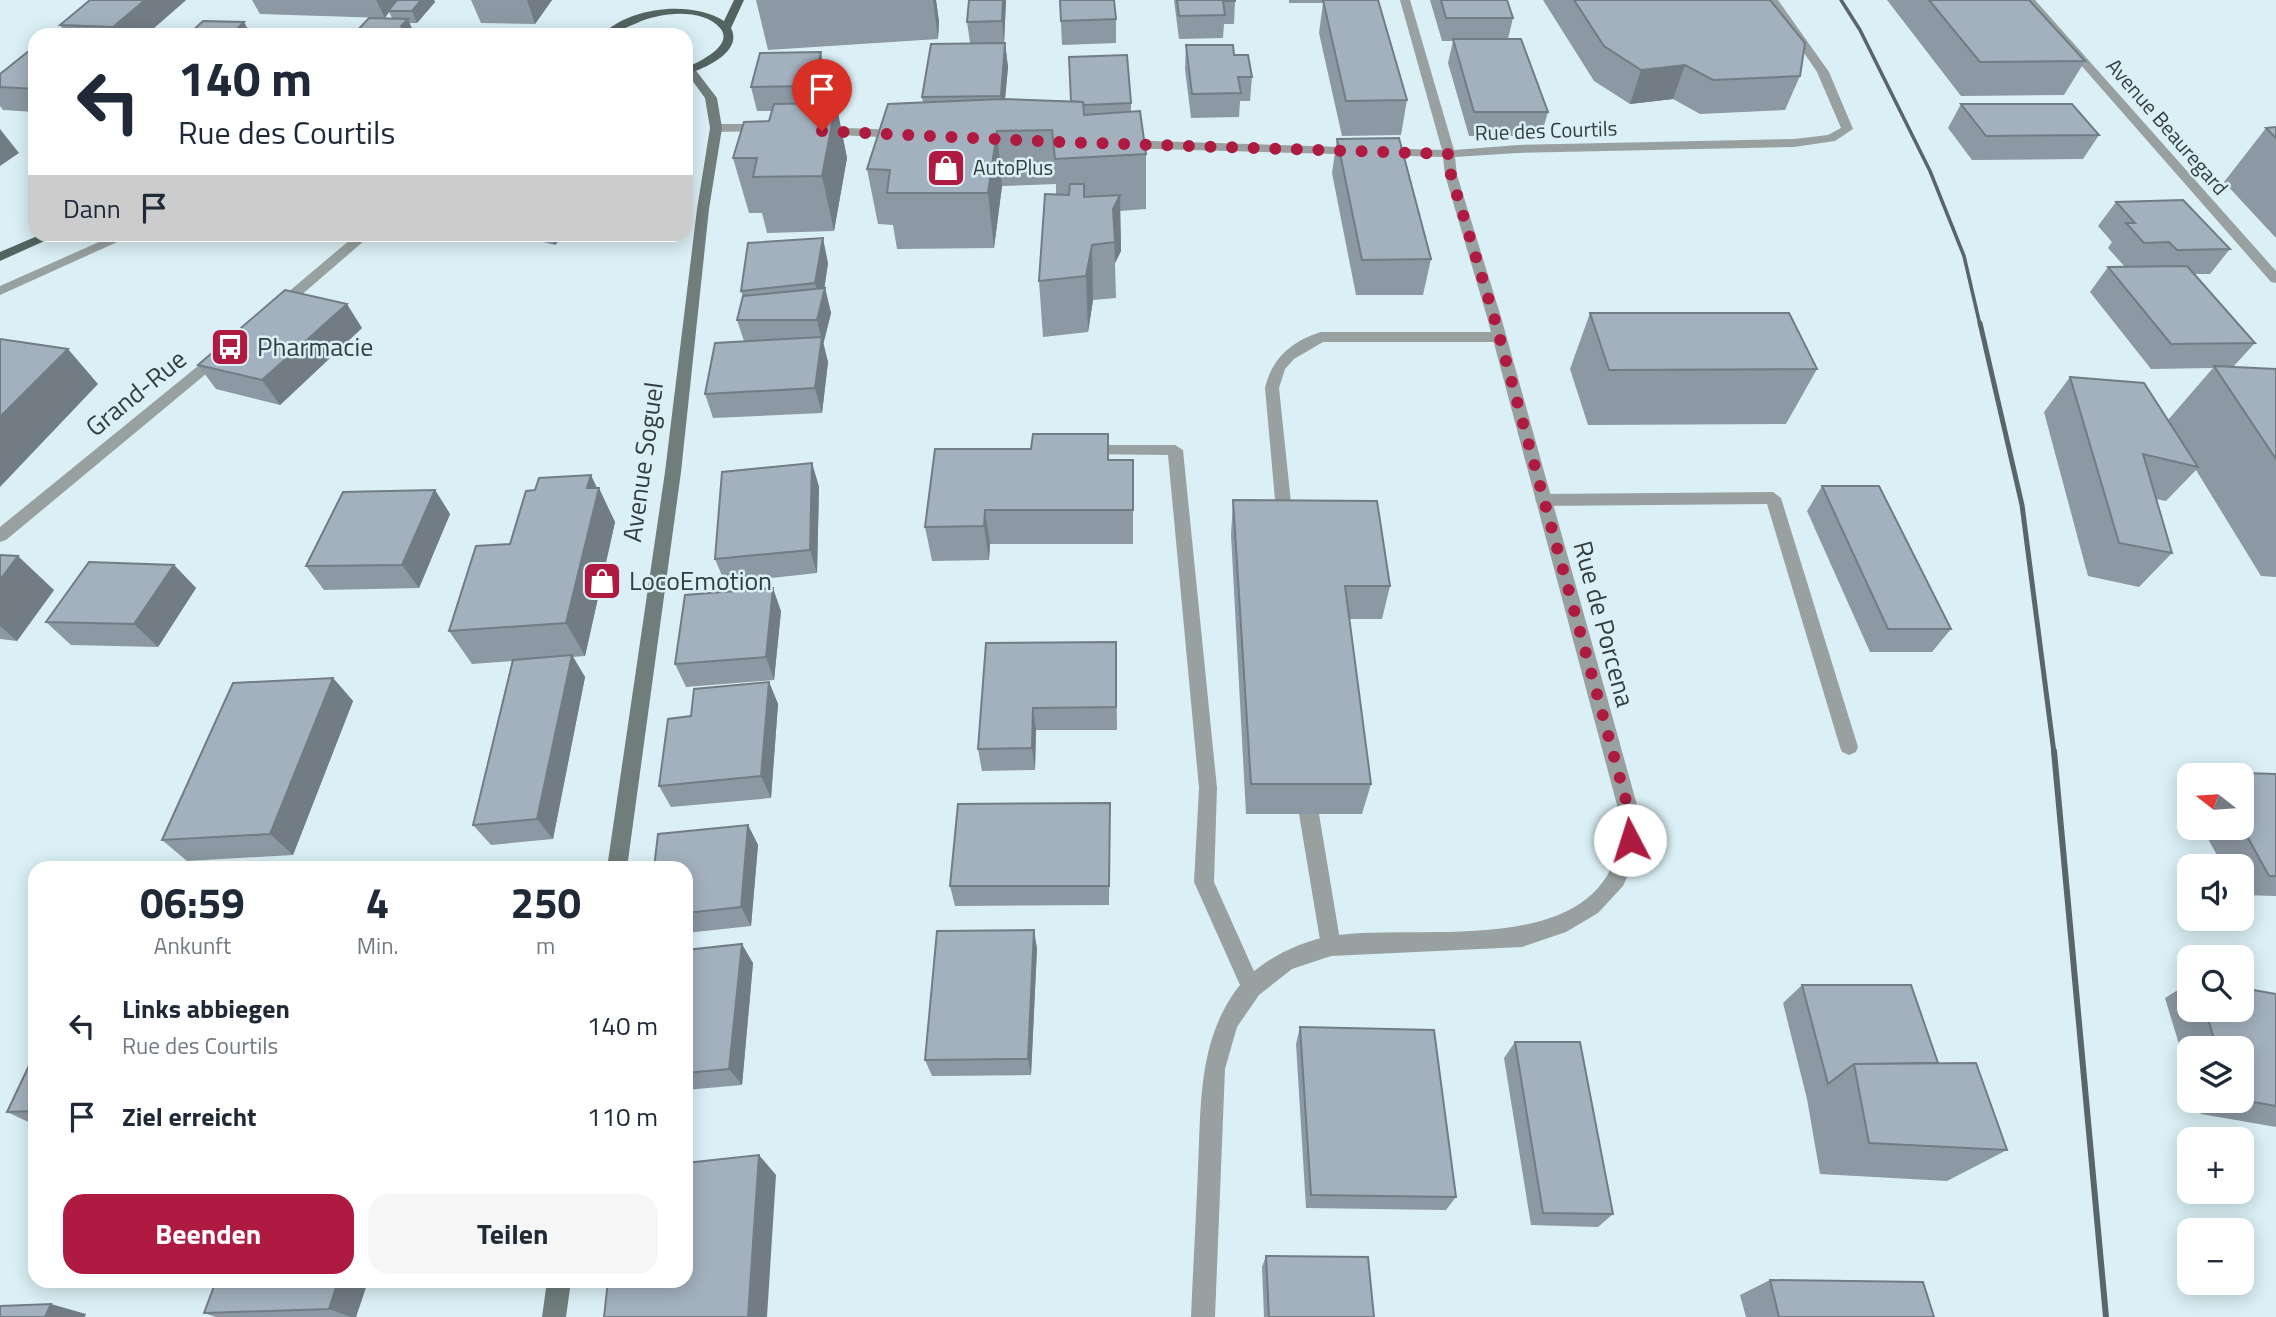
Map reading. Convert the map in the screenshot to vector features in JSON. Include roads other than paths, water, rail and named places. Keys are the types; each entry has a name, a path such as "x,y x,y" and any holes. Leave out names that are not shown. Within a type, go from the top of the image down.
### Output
{"main road":[{"path":"663,13 677,0"},
{"path":"726,28 739,0"},
{"path":"618,28 629,21 663,13 702,15 716,20 726,28 729,36 719,55 693,68"},
{"path":"0,257 35,242"}],"street":[{"name":"Rue de Porcena","path":"1203,1317 1214,1069 1220,1038 1233,1011 1251,987 1277,967 1305,953 1331,946 1522,937 1550,931 1594,906 1611,887 1624,864 1630,840 1627,804 1499,337 1451,175 1449,154 1405,0"},
{"name":"Rue des Courtils","path":"1110,143 1449,154 1518,149 1794,144 1831,138 1847,129 1823,72 1773,0"},
{"name":"Avenue Beauregard","path":"2029,0 2276,279"},
{"name":"Avenue Soguel","path":"618,861 673,472 703,209 716,128 711,98 693,76"},
{"path":"716,128 771,128"},
{"path":"813,130 910,135"},
{"path":"0,291 111,242"},
{"path":"271,314 353,242"},
{"path":"1286,535 1272,388 1275,372 1284,358 1295,349 1321,337 1499,337"},
{"name":"Grand-Rue","path":"0,536 230,347"},
{"path":"1069,450 1175,450 1208,788 1204,882 1251,987"},
{"path":"1543,500 1773,498 1849,747"},
{"path":"1309,814 1331,946"},
{"path":"554,1317 558,1288"}],"railway":[{"path":"1841,0 1860,30 1930,171 1964,256 1980,325"},
{"path":"1980,323 2022,505 2054,753"},
{"path":"2054,751 2106,1317"}],"place":[{"name":"AutoPlus","path":"946,168"},
{"name":"Pharmacie","path":"230,347"},
{"name":"LocoEmotion","path":"602,581"}]}
